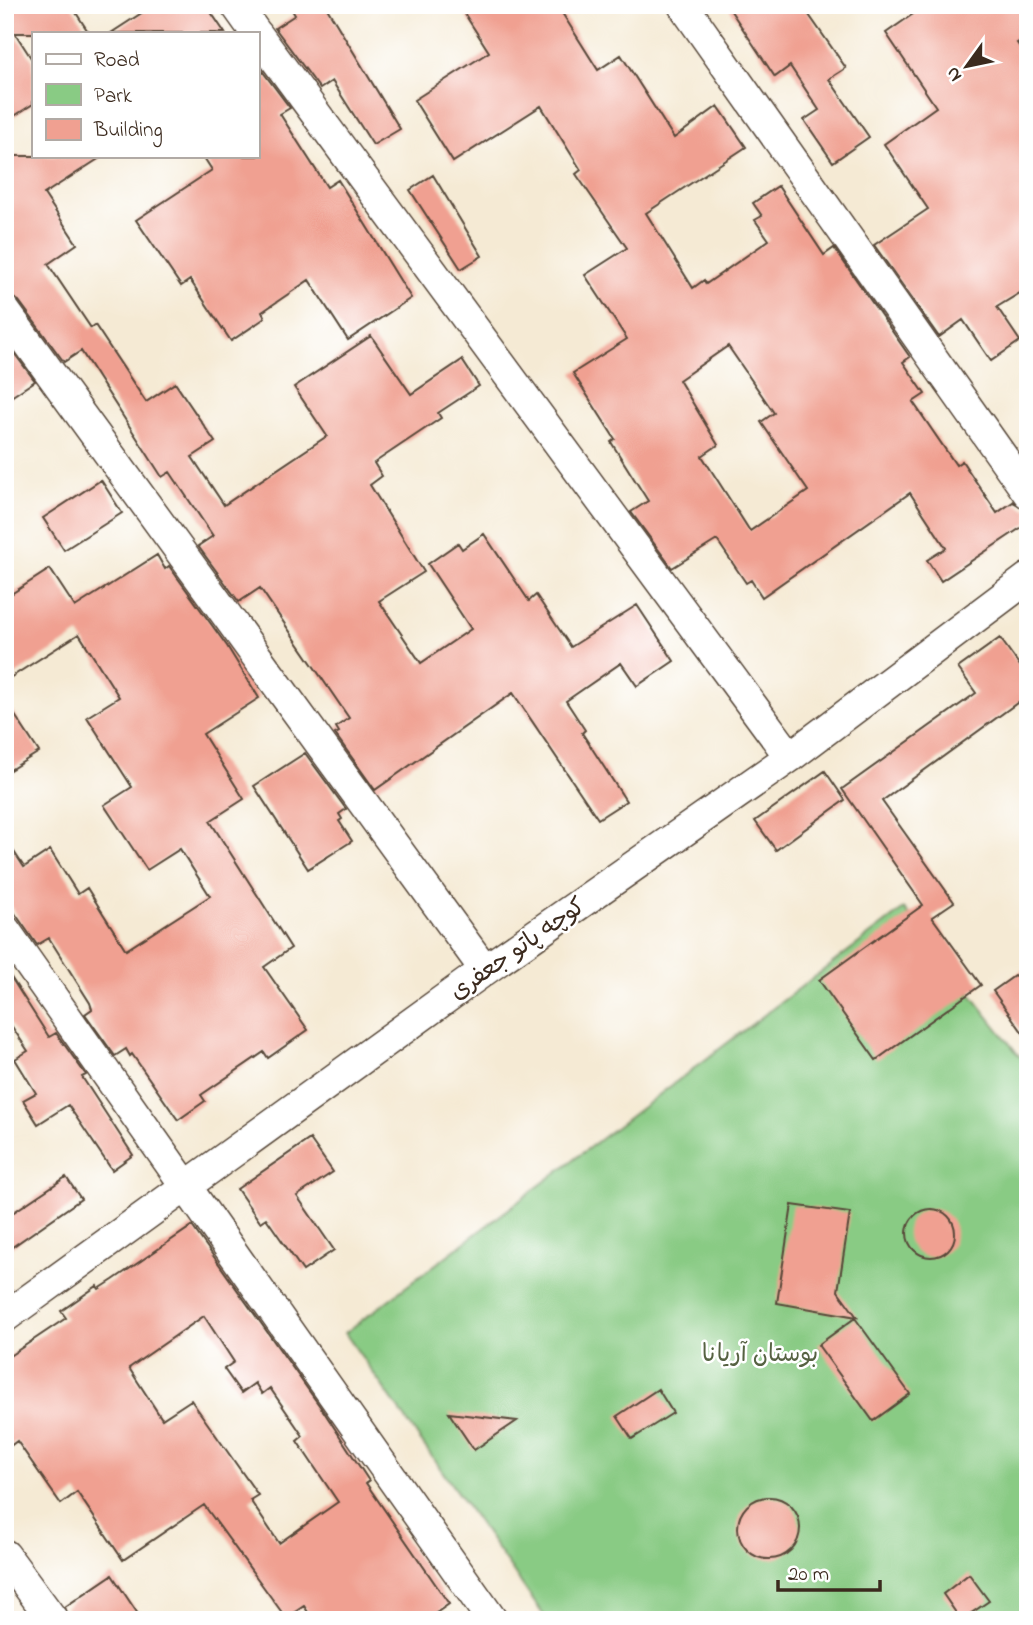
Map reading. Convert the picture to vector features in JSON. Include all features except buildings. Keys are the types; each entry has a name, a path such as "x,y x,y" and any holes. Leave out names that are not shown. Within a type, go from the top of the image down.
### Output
{"street":[{"path":"236,5 256,32"},
{"path":"683,5 1028,493"},
{"path":"259,37 790,757"},
{"path":"5,311 485,970"},
{"name":"کوچه پاتو جعفری","path":"5,1317 485,970 790,757 1028,578"},
{"path":"5,930 492,1620"},
{"path":"5,1555 53,1620"}],"green space":[{"name":"بوستان آریانا","path":"904,909 1028,1067 1028,1620 547,1620 345,1333"}]}
